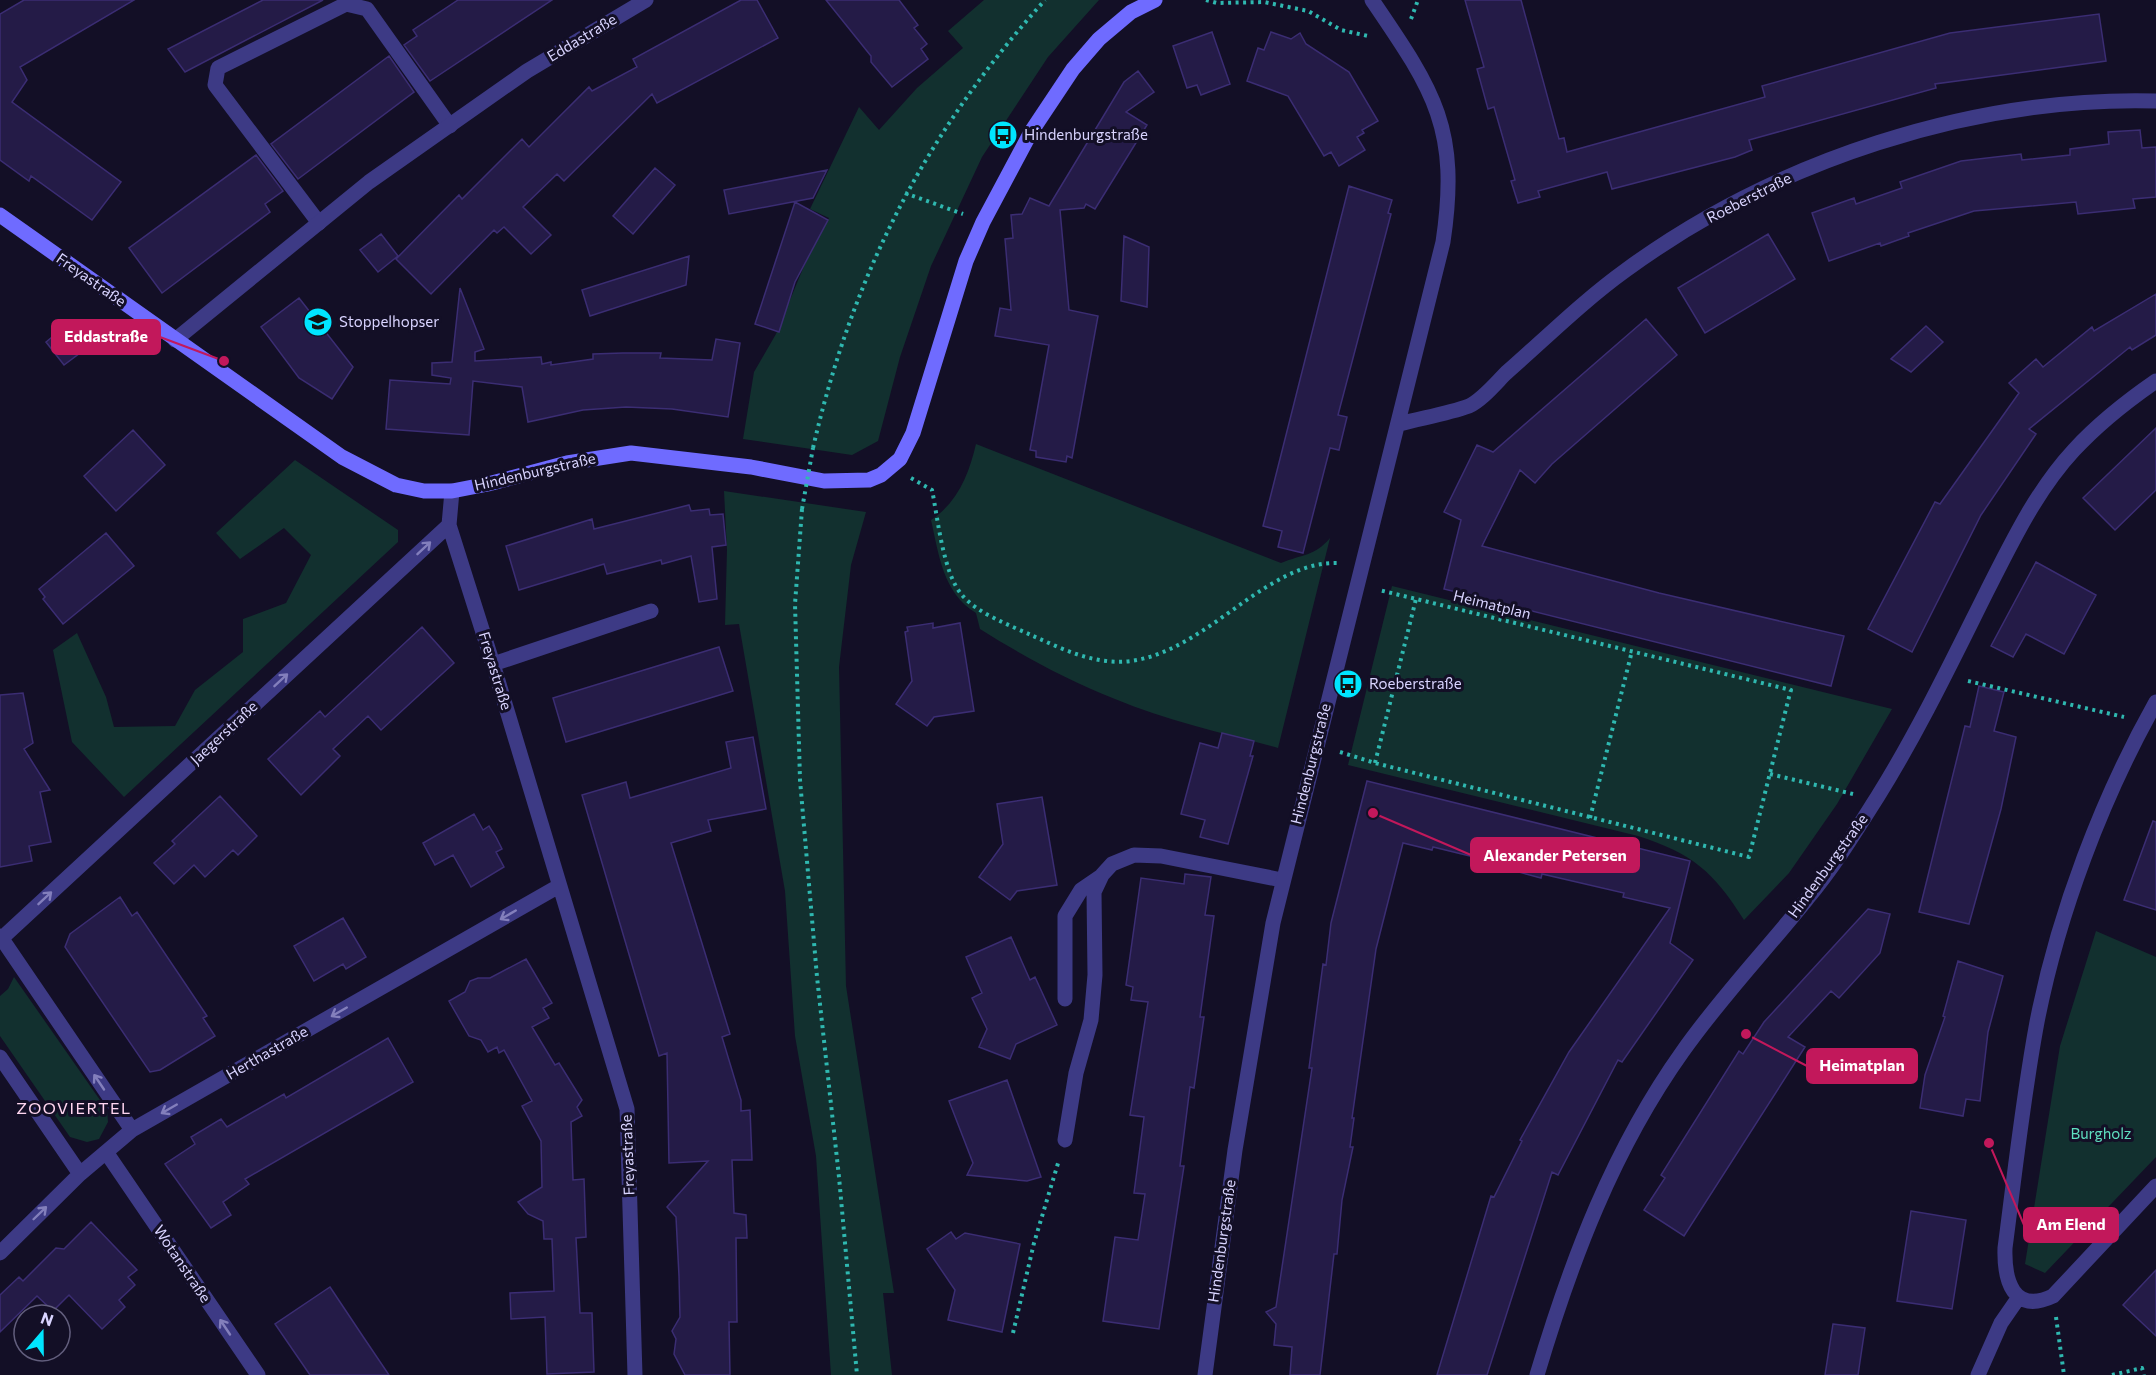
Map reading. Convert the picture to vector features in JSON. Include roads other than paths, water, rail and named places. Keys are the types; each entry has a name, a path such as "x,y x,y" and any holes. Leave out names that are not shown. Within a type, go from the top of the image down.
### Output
{"street":[{"name":"Eddastraße","path":"175,340 369,182 527,71 646,0"},
{"name":"Hindenburgstraße","path":"452,491 488,484 567,462 631,453 751,467 824,480 869,480 892,468 900,459 914,433 966,261 983,222 1031,132 1073,69 1099,39 1123,19 1155,0"},
{"name":"Hindenburgstraße","path":"1205,1375 1235,1150 1282,880 1399,424 1443,242 1449,198 1445,133 1431,93 1372,0"},
{"path":"319,223 215,85 218,68 346,4 367,9 450,126"},
{"name":"Roeberstraße","path":"1399,424 1471,405 1568,316 1626,270 1688,229 1786,177 1886,140 1995,112 2107,99 2156,100"},
{"name":"Freyastraße","path":"0,215 342,457 396,485 424,491 452,491 448,525 494,664 627,1109 635,1375"},
{"name":"Hindenburgstraße","path":"1537,1375 1571,1269 1606,1183 1630,1137 1681,1054 1722,998 1809,897 1847,846 1911,744 2034,501 2074,449 2131,398 2156,381"},
{"name":"Jaegerstraße","path":"1,937 448,525"},
{"path":"494,664 651,611"},
{"path":"2156,702 2097,825 2061,929 2038,1020 2005,1248 2006,1280 2019,1297 2041,1302 2053,1296 2156,1185"},
{"path":"1065,999 1065,916 1081,890 1102,875 1112,864 1134,855 1171,858 1282,880"},
{"path":"1065,1140 1076,1073 1091,1020 1095,975 1094,892 1102,875"},
{"name":"Herthastraße","path":"0,1253 80,1174 132,1131 559,886"},
{"path":"1,937 132,1131"},
{"path":"0,1057 80,1174"},
{"name":"Wotanstraße","path":"106,1152 258,1375"},
{"path":"1978,1375 2001,1323 2019,1297"}],"place":[{"name":"Hindenburgstraße","path":"1003,135"},
{"name":"Stoppelhopser","path":"318,322"},
{"name":"Eddastraße","path":"224,361"},
{"name":"Roeberstraße","path":"1348,684"},
{"name":"Alexander Petersen","path":"1373,813"},
{"name":"Heimatplan","path":"1746,1034"},
{"name":"Am Elend","path":"1989,1143"}],"district":[{"name":"ZOOVIERTEL","path":"74,1108"}],"park label":[{"name":"Burgholz","path":"2101,1134"}]}
